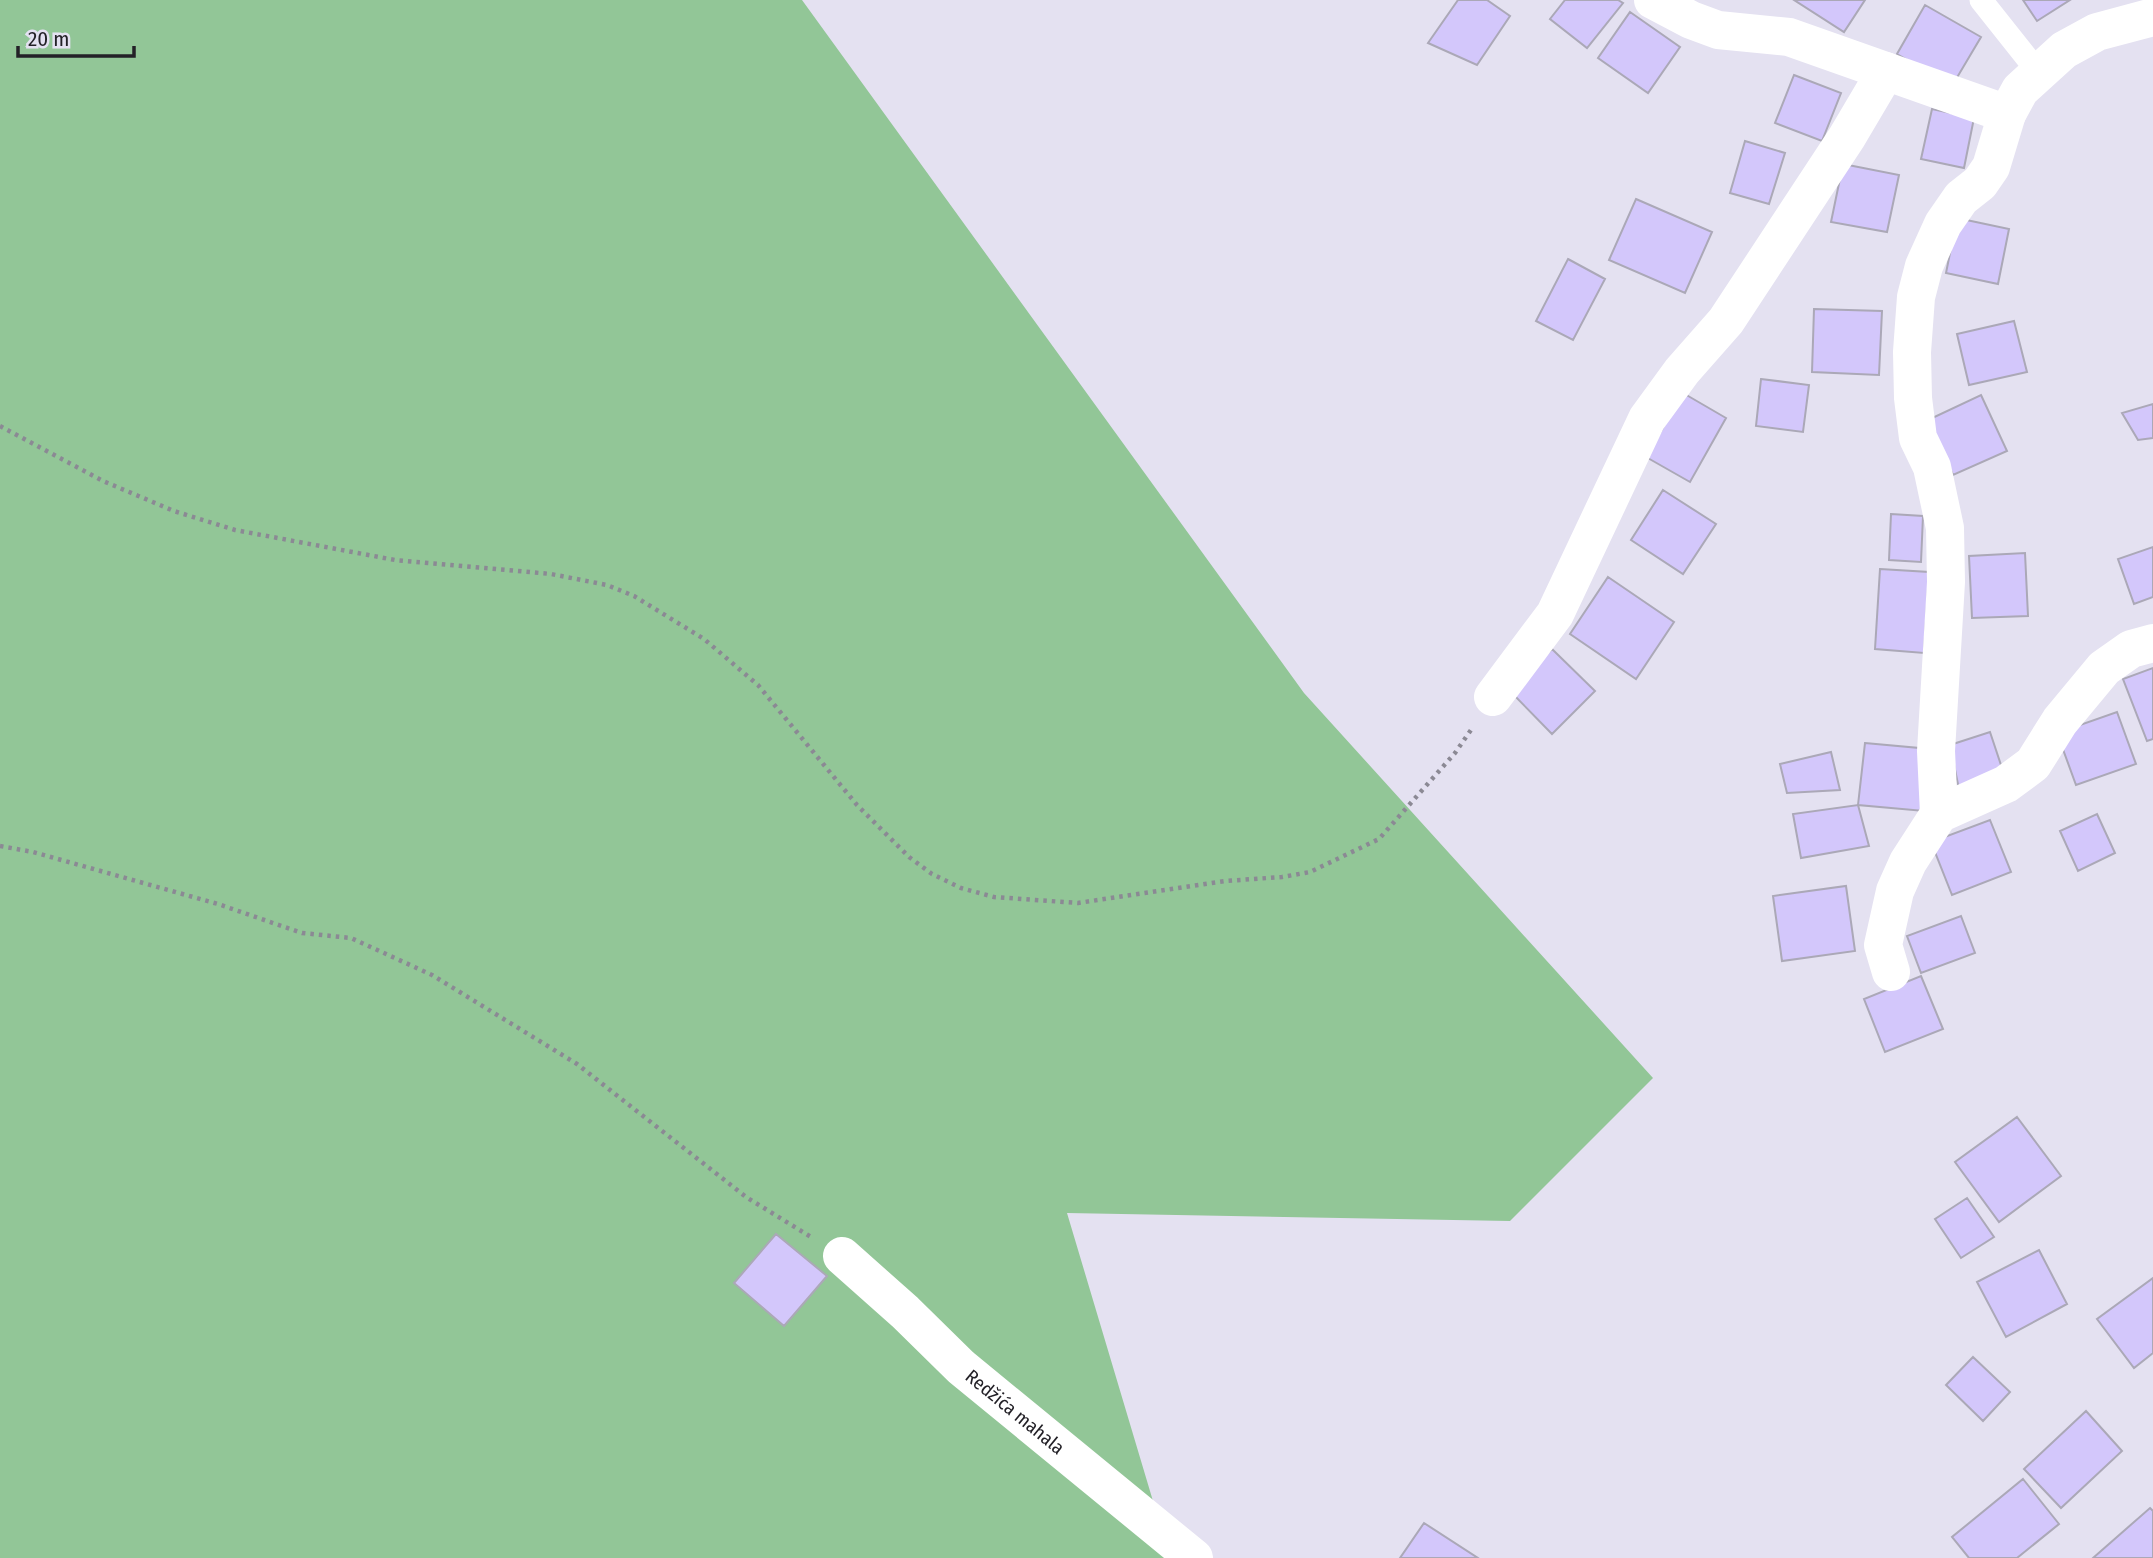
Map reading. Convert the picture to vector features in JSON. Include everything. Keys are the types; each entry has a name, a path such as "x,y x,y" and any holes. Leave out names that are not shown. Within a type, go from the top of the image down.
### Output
{"street":[{"path":"1653,0 1691,20 1718,30 1789,37 2007,114"},
{"path":"1939,814 1936,751 1947,582 1945,528 1932,467 1918,438 1913,398 1912,352 1916,297 1924,266 1943,224 1961,198 1980,183 1991,167 2007,114 2020,90 2064,50 2097,32 2153,17"},
{"path":"1493,697 1555,614 1647,419 1682,371 1726,321 1847,136 1886,71"},
{"path":"1891,972 1883,945 1895,891 1909,862 1939,814 2006,784 2033,764 2060,721 2104,668 2132,649 2153,643"},
{"name":"Redžića mahala","path":"842,1256 961,1367 1194,1558"}],"lane":[{"path":"1981,0 2039,73"}],"path":[{"path":"0,426 103,481 174,511 234,530 395,560 551,573 607,585 634,596 704,639 758,685 857,805 909,857 932,874 961,888 994,897 1078,903 1225,881 1310,872 1379,839 1455,753 1493,697"},
{"path":"0,846 33,852 218,904 302,933 351,938 432,975 577,1064 746,1197 842,1256"}],"green space":[{"path":"0,0 802,0 1304,693 1653,1078 1510,1221 1067,1213 1170,1558 0,1558"}],"building":[{"path":"1458,0 1487,0 1510,16 1477,65 1428,43"},
{"path":"1565,0 1618,0 1623,3 1587,48 1550,19"},
{"path":"1794,0 1865,0 1844,32"},
{"path":"2023,0 2070,0 2037,21"},
{"path":"1925,5 1981,37 1952,86 1897,54"},
{"path":"1630,12 1680,47 1648,93 1598,58"},
{"path":"1794,75 1841,93 1822,141 1775,123"},
{"path":"1932,109 1974,118 1964,168 1921,159"},
{"path":"1745,141 1785,153 1769,204 1730,193"},
{"path":"1843,164 1899,175 1887,232 1831,222"},
{"path":"1636,199 1712,232 1685,293 1609,260"},
{"path":"1957,218 2009,229 1998,284 1946,273"},
{"path":"1568,259 1605,279 1573,340 1536,321"},
{"path":"1814,309 1882,311 1879,375 1812,372"},
{"path":"2014,321 2027,372 1969,385 1957,334"},
{"path":"1761,379 1809,385 1803,432 1756,426"},
{"path":"1683,393 1726,418 1690,482 1646,457"},
{"path":"1981,395 2007,451 1953,475 1928,420"},
{"path":"2153,404 2153,438 2138,440 2122,413"},
{"path":"1663,490 1716,524 1683,574 1631,540"},
{"path":"1891,514 1923,516 1921,562 1889,560"},
{"path":"2153,547 2153,597 2134,604 2118,559"},
{"path":"2025,553 2028,616 1972,618 1969,556"},
{"path":"1880,569 1929,572 1924,653 1875,649"},
{"path":"1608,577 1674,622 1636,679 1570,634"},
{"path":"1552,649 1595,691 1552,734 1510,691"},
{"path":"2153,668 2153,739 2147,741 2123,679"},
{"path":"2117,712 2136,764 2076,785 2057,733"},
{"path":"1990,732 2004,774 1959,789 1950,745"},
{"path":"1865,743 1930,749 1924,811 1858,805"},
{"path":"1831,752 1840,790 1787,793 1780,764"},
{"path":"1858,805 1869,846 1801,858 1793,814"},
{"path":"2097,814 2115,853 2078,871 2060,831"},
{"path":"1990,820 2011,872 1952,895 1931,842"},
{"path":"1846,886 1855,951 1782,961 1773,896"},
{"path":"1961,916 1975,953 1921,973 1907,936"},
{"path":"1921,976 1943,1029 1885,1052 1864,999"},
{"path":"2017,1117 2061,1176 1999,1222 1955,1162"},
{"path":"1967,1198 1994,1237 1961,1258 1935,1219"},
{"path":"776,1234 827,1276 784,1326 734,1283"},
{"path":"2039,1250 2067,1304 2006,1337 1977,1282"},
{"path":"2153,1278 2153,1353 2134,1368 2097,1319"},
{"path":"1973,1357 2010,1392 1983,1421 1946,1385"},
{"path":"2086,1411 2122,1451 2061,1508 2024,1469"},
{"path":"2023,1479 2059,1524 2017,1558 1969,1558 1952,1537"},
{"path":"2150,1508 2153,1511 2153,1558 2093,1558"},
{"path":"1424,1523 1478,1558 1400,1558"}]}
